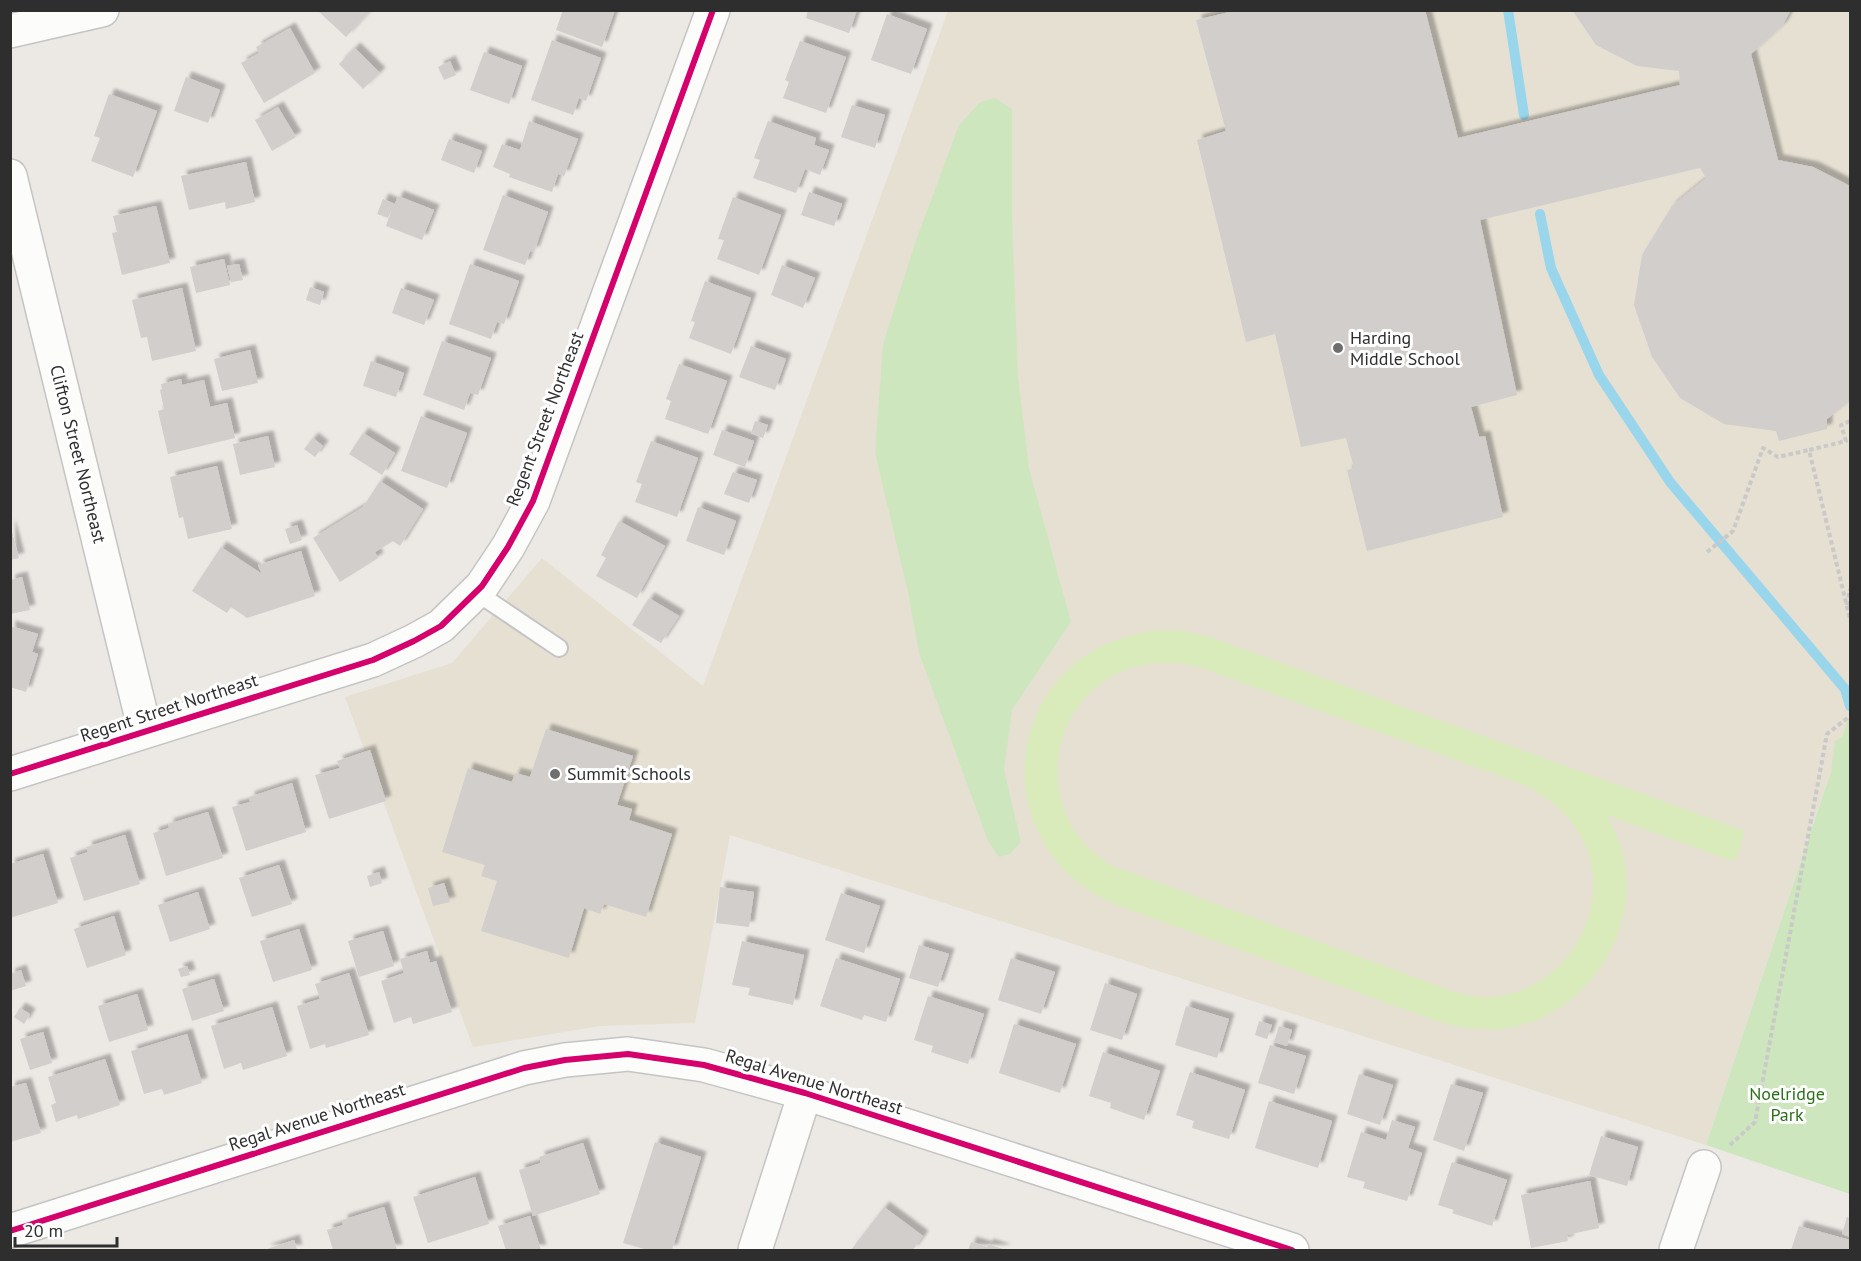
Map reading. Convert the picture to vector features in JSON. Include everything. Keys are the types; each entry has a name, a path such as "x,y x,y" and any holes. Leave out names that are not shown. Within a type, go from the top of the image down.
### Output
{"street":[{"path":"10,31 102,10"},
{"name":"Regent Street Northeast","path":"10,774 373,660 441,626 482,586 508,547 533,501 713,10"},
{"name":"Clifton Street Northeast","path":"10,176 145,731"},
{"name":"Regal Avenue Northeast","path":"10,1231 485,1079 565,1060 628,1054 704,1065 805,1093 1220,1240 1292,1251"},
{"path":"755,1251 805,1093"},
{"path":"1676,1251 1704,1167"}],"lane":[{"path":"476,592 559,648"}],"path":[{"path":"1707,552 1733,531 1763,448 1778,458 1846,441 1841,425 1851,421"},
{"path":"1809,450 1851,619"},
{"path":"1847,609 1851,589"},
{"path":"1704,1167 1755,1122 1827,734 1851,716"}],"shaded area":[{"name":"Harding Middle School","path":"948,11 1850,11 1850,713 1706,1145 730,835 695,1023 600,1026 473,1047 345,697 452,663 542,558 703,686"}],"green space":[{"path":"995,98 1012,109 1012,216 1018,377 1029,468 1071,622 1012,710 1004,770 1021,842 1010,854 999,857 988,841 919,653 908,592 875,453 883,344 915,243 959,125 980,102"},
{"path":"1157,630 1183,631 1210,637 1745,831 1735,862 1609,816 1621,847 1626,876 1625,905 1618,933 1605,960 1588,983 1566,1003 1541,1018 1513,1027 1494,1029 1465,1027 1436,1021 1119,906 1101,898 1077,882 1056,861 1040,836 1030,810 1025,782 1025,755 1031,728 1042,702 1059,679 1081,659 1098,648 1126,637","holes":["1158,663 1178,663 1199,667 1522,784 1550,801 1573,824 1587,850 1593,878 1591,906 1582,933 1568,956 1547,976 1522,990 1493,997 1467,995 1111,865 1087,847 1070,823 1062,802 1058,781 1058,759 1062,738 1071,718 1083,700 1099,685 1118,673"]},
{"name":"Noelridge Park","path":"1850,713 1850,1194 1706,1145 1831,771 1835,741 1842,737"}],"building":[{"path":"317,10 371,10 346,37"},
{"path":"563,10 615,10 602,47 556,30"},
{"path":"808,10 857,10 849,33 806,18"},
{"path":"1238,10 1425,10 1458,138 1680,85 1679,71 1637,66 1596,45 1572,10 1791,10 1782,26 1751,54 1778,160 1813,167 1850,186 1850,401 1827,419 1827,429 1779,441 1776,431 1724,424 1680,398 1652,357 1634,305 1642,255 1672,206 1706,178 1700,168 1480,220 1517,395 1471,407 1479,437 1485,436 1503,517 1367,551 1347,470 1354,468 1346,438 1301,447 1275,334 1246,342 1197,140 1226,131 1196,20"},
{"path":"887,14 927,29 911,74 871,60"},
{"path":"290,28 315,73 264,103 241,63 259,53 256,47"},
{"path":"552,40 601,58 586,101 579,98 573,115 531,100"},
{"path":"800,41 846,57 826,113 783,98 789,82 785,80"},
{"path":"355,48 380,73 363,89 339,64"},
{"path":"484,52 522,66 509,104 470,90"},
{"path":"450,61 456,75 444,80 438,67"},
{"path":"186,77 220,90 208,123 174,111"},
{"path":"109,94 157,111 133,177 91,161 100,138 94,136"},
{"path":"852,105 885,115 875,148 841,137"},
{"path":"278,107 296,137 272,151 255,120"},
{"path":"529,121 578,139 564,176 558,174 552,192 509,177 510,174 493,167 502,144 520,150"},
{"path":"768,121 816,138 814,145 829,150 820,175 805,169 796,193 753,178 760,160 754,158"},
{"path":"449,139 482,151 474,173 441,160"},
{"path":"246,162 255,202 226,209 225,202 189,210 181,176"},
{"path":"809,192 842,204 834,226 801,215"},
{"path":"503,195 548,212 534,252 530,251 525,265 483,250"},
{"path":"398,196 434,210 422,240 386,226 393,206 388,218 377,214 383,199 395,204"},
{"path":"733,197 781,215 759,275 717,259 724,240 718,239"},
{"path":"156,206 170,263 122,275 112,233 117,232 113,216"},
{"path":"224,259 230,285 196,293 190,267"},
{"path":"239,264 243,280 231,282 227,266"},
{"path":"470,264 519,281 504,324 497,322 491,339 449,324"},
{"path":"782,265 815,278 803,308 771,295"},
{"path":"705,281 751,298 731,354 689,338 695,322 691,321"},
{"path":"310,287 324,292 320,305 306,300"},
{"path":"182,288 196,351 152,361 147,337 141,338 132,300"},
{"path":"401,288 434,300 424,325 392,313"},
{"path":"442,341 491,358 478,395 470,393 464,410 423,395"},
{"path":"751,346 786,359 775,390 739,377"},
{"path":"250,350 258,383 222,391 214,359"},
{"path":"371,361 404,373 396,397 363,386"},
{"path":"679,364 727,381 708,434 665,419 671,401 666,399"},
{"path":"181,379 182,385 204,380 210,407 227,403 235,438 168,454 158,411 164,409 161,384"},
{"path":"421,416 467,433 447,488 401,471"},
{"path":"755,421 768,425 763,438 751,433"},
{"path":"722,430 754,441 745,467 713,455"},
{"path":"363,433 395,453 382,475 349,454"},
{"path":"268,436 275,467 240,475 233,444"},
{"path":"313,438 323,446 315,457 304,449"},
{"path":"651,441 698,458 677,517 635,502 642,484 636,482"},
{"path":"217,466 232,529 188,539 183,517 179,518 170,477"},
{"path":"733,472 757,480 749,503 724,494"},
{"path":"380,481 423,509 400,546 393,541 375,552 378,558 340,582 313,538 363,507"},
{"path":"698,507 736,521 724,555 686,541"},
{"path":"619,521 665,546 637,598 596,576 606,558 601,555"},
{"path":"10,525 19,558 10,560"},
{"path":"297,525 302,540 290,544 285,529"},
{"path":"221,547 262,574 258,565 301,551 315,596 247,618 231,607 227,613 192,591"},
{"path":"22,577 30,610 10,614 10,580"},
{"path":"649,598 679,616 661,643 632,625"},
{"path":"10,626 38,634 32,652 38,654 26,692 10,687"},
{"path":"546,729 633,756 617,805 632,809 629,820 672,834 646,917 604,904 600,914 584,908 569,958 481,931 497,881 481,876 485,865 442,852 468,768 512,782 515,773 530,777"},
{"path":"370,750 386,801 329,819 315,775 340,768 337,761"},
{"path":"292,783 306,832 246,851 232,807 250,802 249,797"},
{"path":"208,812 223,858 166,876 153,833 169,828 168,824"},
{"path":"125,835 140,884 84,901 70,858 88,852 86,847"},
{"path":"43,854 58,903 10,918 10,864"},
{"path":"279,865 292,904 252,917 239,878"},
{"path":"379,872 382,883 370,887 367,876"},
{"path":"444,883 450,902 433,906 428,888"},
{"path":"720,887 754,892 749,927 716,923"},
{"path":"198,892 210,929 170,942 158,905"},
{"path":"841,893 880,906 864,953 825,940"},
{"path":"114,916 126,955 87,968 74,929"},
{"path":"299,929 312,970 273,982 260,941"},
{"path":"383,931 394,966 359,977 348,941"},
{"path":"742,941 804,955 793,1005 748,995 750,988 732,985"},
{"path":"919,945 949,954 938,987 909,978"},
{"path":"427,951 430,963 436,961 452,1012 413,1024 411,1017 394,1023 381,981 404,973 400,959"},
{"path":"836,958 900,979 886,1022 864,1015 862,1020 820,1006"},
{"path":"1011,958 1055,972 1041,1014 998,1000"},
{"path":"187,966 190,975 181,977 178,969"},
{"path":"21,970 26,986 10,991 10,974"},
{"path":"349,973 369,1035 326,1048 325,1044 310,1049 297,1006 320,999 315,984"},
{"path":"214,979 224,1011 192,1021 182,989"},
{"path":"1105,983 1137,994 1122,1040 1090,1030"},
{"path":"137,994 148,1030 109,1042 98,1006"},
{"path":"928,996 984,1014 968,1064 931,1052 933,1046 914,1040"},
{"path":"1186,1006 1229,1019 1217,1058 1175,1045"},
{"path":"272,1007 287,1056 243,1070 241,1063 224,1069 211,1026"},
{"path":"20,1008 30,1014 24,1024 14,1017"},
{"path":"1259,1021 1272,1025 1267,1039 1255,1035"},
{"path":"1014,1024 1076,1044 1060,1093 999,1073"},
{"path":"1279,1026 1292,1030 1287,1046 1274,1042"},
{"path":"43,1032 52,1063 30,1070 20,1039"},
{"path":"187,1034 202,1083 164,1095 162,1089 144,1094 131,1051"},
{"path":"1270,1045 1306,1056 1294,1094 1258,1083"},
{"path":"1103,1052 1160,1071 1144,1120 1110,1108 1111,1103 1089,1096"},
{"path":"105,1059 120,1105 78,1119 77,1115 56,1122 51,1105 56,1103 48,1077"},
{"path":"1190,1072 1245,1090 1229,1139 1192,1128 1194,1121 1176,1115"},
{"path":"1359,1074 1393,1085 1380,1125 1347,1114"},
{"path":"26,1083 41,1133 10,1142 10,1087"},
{"path":"1451,1084 1483,1093 1464,1151 1433,1140"},
{"path":"1269,1101 1332,1121 1318,1168 1255,1148"},
{"path":"1392,1120 1415,1127 1408,1148 1422,1153 1407,1201 1363,1188 1365,1182 1347,1177 1361,1132 1386,1140"},
{"path":"1601,1136 1638,1147 1627,1186 1589,1175"},
{"path":"655,1142 701,1157 672,1250 648,1250 623,1243"},
{"path":"583,1143 600,1194 533,1216 519,1170 541,1163 539,1157"},
{"path":"1452,1162 1507,1180 1492,1226 1452,1213 1454,1210 1438,1205"},
{"path":"475,1177 489,1224 428,1243 413,1197"},
{"path":"1590,1181 1599,1228 1567,1235 1568,1241 1531,1248 1521,1195"},
{"path":"384,1207 397,1250 333,1250 327,1230 343,1225 342,1220"},
{"path":"884,1207 923,1236 913,1250 851,1250"},
{"path":"530,1216 541,1250 506,1250 498,1226"},
{"path":"1847,1217 1850,1218 1850,1237 1842,1234"},
{"path":"1799,1226 1850,1240 1850,1250 1791,1250"},
{"path":"294,1240 297,1250 264,1250"},
{"path":"971,1242 987,1247 988,1244 1006,1250 968,1250"}],"waterway":[{"path":"1508,10 1524,115"},
{"path":"1540,214 1551,268 1599,375 1670,482 1845,689 1850,706"}],"cycle path":[{"path":"10,774 373,660 441,626 482,586 508,547 533,501 713,10"},
{"path":"10,1231 524,1068 565,1060 628,1054 704,1065 805,1093 1292,1250"}],"place":[{"name":"Harding Middle School","path":"1338,348"},
{"name":"Summit Schools","path":"555,774"}]}
